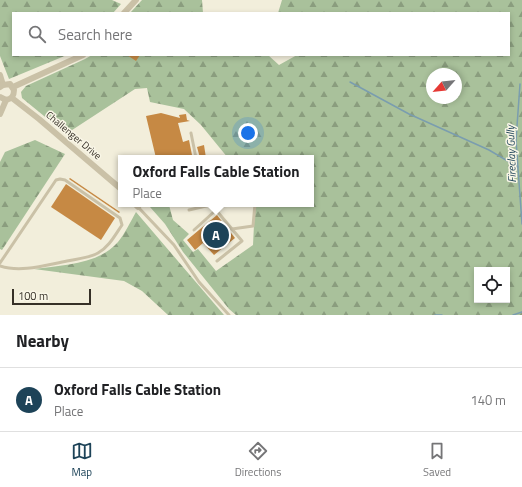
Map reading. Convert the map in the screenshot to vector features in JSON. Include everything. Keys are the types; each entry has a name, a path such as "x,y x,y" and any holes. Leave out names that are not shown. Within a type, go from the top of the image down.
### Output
{"street":[{"path":"125,12 136,0"},
{"path":"0,75 1,86 10,84 13,86 81,56"},
{"path":"0,114 9,99 14,94 13,86"},
{"name":"Challenger Drive","path":"0,97 9,99 39,119 118,186"}],"lane":[{"path":"191,133 195,155"},
{"path":"0,262 56,180 65,180 120,218 122,225 111,242 98,253 86,257 30,268 0,266"},
{"path":"137,207 174,245 199,282 229,315"},
{"path":"189,210 202,207"},
{"path":"213,207 242,241 217,261"},
{"path":"232,229 253,226 254,207"},
{"path":"194,230 216,210"}],"green space":[{"path":"0,0 112,0 121,4 114,12 12,12 12,56 65,56 9,79 0,56"},
{"path":"142,0 202,0 203,12 131,12"},
{"path":"282,0 522,0 522,315 236,315 229,309 183,252 165,224 150,207 170,207 173,220 189,234 183,240 193,252 198,249 216,271 253,245 255,207 314,207 314,155 226,155 201,125 184,109 150,102 147,88 135,89 66,134 22,98 21,92 26,86 90,56 269,56 279,65 295,56 510,56 510,12 278,12"},
{"path":"35,140 65,154 2,250 0,249 0,162 5,152"},
{"path":"136,212 224,315 168,315 142,291 124,281 34,269 79,263 90,260 110,250 125,232"}],"building":[{"path":"128,56 139,56 136,61"},
{"path":"161,113 180,118 179,115 186,114 187,120 190,121 178,123 183,142 189,140 192,155 155,155 146,116"},
{"path":"204,145 206,155 199,155 197,147"},
{"path":"70,178 120,212 119,213 69,179"},
{"path":"66,184 115,218 101,240 51,207"},
{"path":"217,215 235,238 214,255 203,243 195,250 187,240"}],"waterway":[{"path":"350,82 409,114 489,150 518,167"},
{"name":"Fireclay Gully","path":"520,84 516,140 522,224"},
{"path":"513,315 522,312"},
{"path":"435,315 442,315"}],"place":[{"name":"Oxford Falls Cable Station","path":"216,235"}]}
